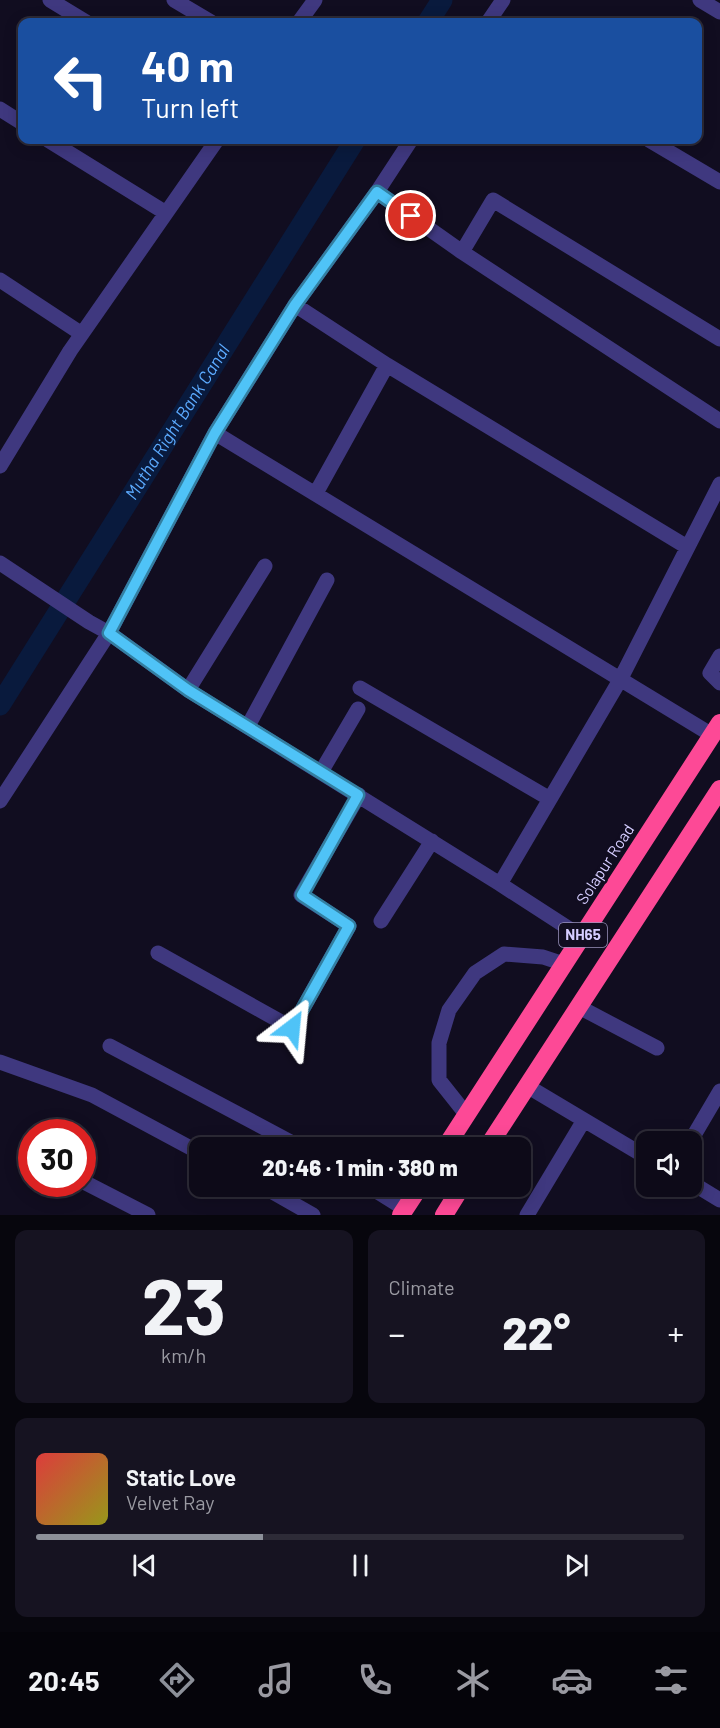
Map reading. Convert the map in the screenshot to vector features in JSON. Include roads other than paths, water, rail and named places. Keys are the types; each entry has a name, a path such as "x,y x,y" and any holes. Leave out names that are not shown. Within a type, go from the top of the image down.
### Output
{"highway":[{"name":"Solapur Road","path":"452,1137 716,729"},
{"name":"NH65","path":"495,1137 720,789"},
{"path":"403,1212 413,1197"},
{"path":"444,1215 455,1197"}],"street":[{"path":"50,0 79,18"},
{"path":"174,0 204,18"},
{"path":"302,18 315,0"},
{"path":"491,18 503,0"},
{"path":"700,0 720,12"},
{"path":"0,109 18,120"},
{"path":"54,144 166,213"},
{"path":"0,466 82,334 214,144"},
{"path":"0,801 109,633 215,433 295,305 377,192 408,144"},
{"path":"657,144 720,182"},
{"path":"377,192 462,252 720,421"},
{"path":"462,252 493,200 720,339"},
{"path":"0,280 82,334"},
{"path":"295,305 387,365 687,547"},
{"path":"316,493 387,365"},
{"path":"215,433 620,680 716,729"},
{"path":"500,884 620,680 720,484"},
{"path":"0,563 109,633 188,690 582,937"},
{"path":"188,690 265,566"},
{"path":"248,726 327,580"},
{"path":"720,656 710,673 720,683"},
{"path":"360,688 550,799"},
{"path":"321,772 358,709"},
{"path":"158,953 292,1028 349,926 302,895 358,795"},
{"path":"381,921 432,841"},
{"path":"466,1114 439,1080 439,1043 449,1010 475,973 504,954 543,957 564,964"},
{"path":"579,1007 657,1048"},
{"path":"110,1046 281,1137"},
{"path":"0,1062 92,1095 189,1147"},
{"path":"527,1086 636,1151"},
{"path":"696,1131 720,1091"},
{"path":"527,1215 584,1120"},
{"path":"96,1187 148,1215"},
{"path":"702,1189 720,1200"},
{"path":"281,1197 313,1215"},
{"path":"383,1197 403,1212"}],"waterway":[{"name":"Mutha Right Bank Canal","path":"431,18 442,0"},
{"name":"Mutha Right Bank Canal","path":"0,705 352,144"}]}
